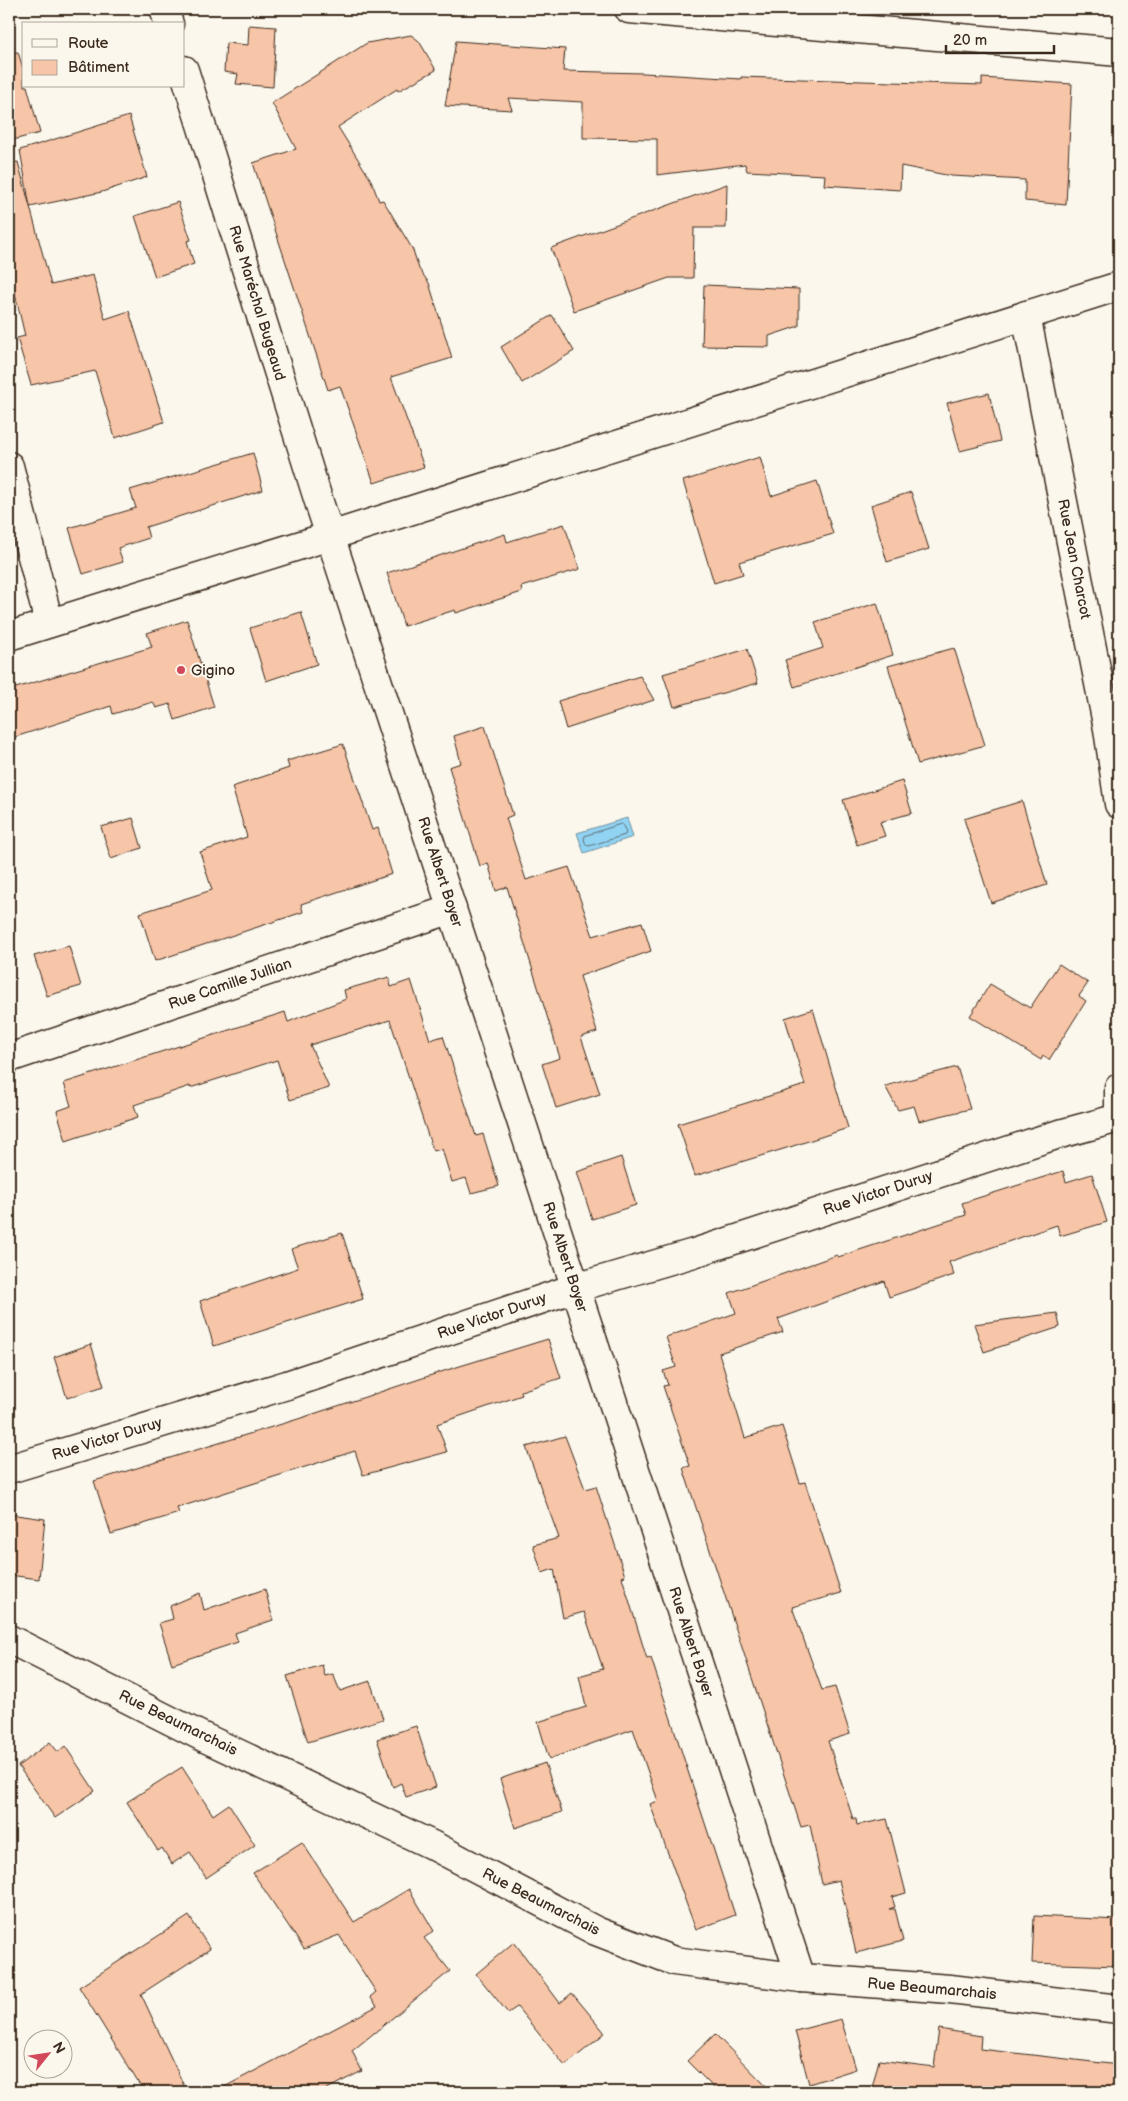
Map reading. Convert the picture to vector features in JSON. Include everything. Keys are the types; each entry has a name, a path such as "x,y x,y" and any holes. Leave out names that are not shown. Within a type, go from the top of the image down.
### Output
{"street":[{"path":"164,9 168,22"},
{"path":"629,9 1119,52"},
{"name":"Rue Maréchal Bugeaud","path":"185,73 330,536"},
{"path":"9,636 1119,286"},
{"name":"Rue Jean Charcot","path":"1026,315 1108,729 1119,804"},
{"path":"9,466 49,623"},
{"name":"Rue Albert Boyer","path":"330,536 574,1288 801,1978"},
{"name":"Rue Camille Jullian","path":"9,1058 452,909"},
{"path":"1119,1088 1119,1110"},
{"name":"Rue Victor Duruy","path":"9,1468 287,1385 574,1288 694,1253 1056,1136 1119,1118"},
{"name":"Rue Beaumarchais","path":"9,1639 204,1737 432,1845 596,1931 674,1961 801,1978 950,1989 1119,2009"}],"water":[{"path":"627,818 633,837 584,853 577,833"}],"building":[{"path":"249,25 276,27 273,87 236,84 238,74 224,72 226,43 248,45"},
{"path":"411,35 419,41 436,70 398,91 397,89 338,127 371,180 379,201 383,200 413,250 419,269 429,283 452,358 391,377 424,467 374,483 340,386 328,390 253,163 296,149 272,103 367,43"},
{"path":"456,41 565,49 563,71 644,73 741,79 741,77 982,85 982,78 1072,84 1066,205 1025,201 1025,180 951,176 901,166 900,190 824,185 825,175 747,171 745,164 657,175 657,139 583,138 583,102 508,98 512,110 445,106"},
{"path":"18,52 22,65 22,88 28,88 40,133 9,141 9,53"},
{"path":"129,116 147,177 102,192 30,207 20,150"},
{"path":"18,162 51,285 93,275 105,319 129,311 164,422 115,438 95,371 31,385 17,338 25,336 9,268 9,163"},
{"path":"727,184 726,228 694,228 693,278 669,278 574,311 551,248"},
{"path":"178,202 191,240 187,241 194,264 155,277 135,216"},
{"path":"704,285 799,289 799,326 769,336 769,347 702,346"},
{"path":"552,315 574,351 522,383 501,347"},
{"path":"989,393 1000,441 960,451 947,403"},
{"path":"253,453 263,490 146,527 149,538 118,548 123,562 83,574 69,528 136,508 130,490"},
{"path":"760,457 771,496 817,481 833,534 739,562 743,574 714,583 683,481"},
{"path":"911,492 929,549 887,562 871,505"},
{"path":"564,524 580,569 521,587 522,592 456,613 455,610 404,626 387,573 505,534 507,542"},
{"path":"877,603 893,655 794,687 785,660 823,648 815,622"},
{"path":"301,612 317,664 266,681 250,628"},
{"path":"187,620 214,707 175,720 170,704 156,708 153,702 113,714 111,706 9,739 9,690 152,647 147,633"},
{"path":"954,648 985,745 918,764 888,666"},
{"path":"747,649 758,683 674,707 663,674"},
{"path":"640,676 654,700 566,729 558,701"},
{"path":"485,726 513,815 506,818 526,880 569,867 593,936 642,922 651,951 580,976 597,1032 581,1037 600,1094 556,1108 542,1064 560,1058 507,887 496,891 488,863 480,866 449,767 461,763 454,736"},
{"path":"343,744 372,830 378,828 392,874 301,904 303,912 155,961 140,913 212,890 200,852 247,837 232,787 289,768 287,761"},
{"path":"902,781 912,813 880,822 885,836 857,845 843,800"},
{"path":"1022,801 1047,885 991,903 964,819"},
{"path":"133,818 142,848 111,859 101,827"},
{"path":"69,946 81,986 47,996 34,956"},
{"path":"1059,964 1088,983 1079,996 1086,1001 1049,1060 1043,1056 1041,1060 970,1016 990,984 1030,1008"},
{"path":"389,977 391,987 411,980 430,1040 443,1036 476,1136 483,1134 499,1186 471,1193 466,1178 452,1182 442,1149 433,1151 390,1020 310,1045 329,1088 290,1100 277,1060 134,1105 138,1117 66,1141 57,1111 71,1106 64,1083 285,1012 288,1022 346,999 344,990"},
{"path":"813,1009 848,1128 695,1176 678,1124 805,1085 785,1018"},
{"path":"957,1067 970,1109 919,1121 914,1106 898,1110 885,1086"},
{"path":"621,1157 636,1205 592,1219 577,1172"},
{"path":"1063,1171 1066,1182 1092,1174 1107,1222 1060,1236 1057,1225 949,1262 954,1275 889,1297 884,1281 778,1319 783,1332 719,1353 745,1438 782,1426 800,1483 805,1482 841,1593 792,1607 822,1690 835,1687 850,1734 828,1741 853,1819 856,1819 857,1825 887,1819 906,1893 892,1897 895,1907 889,1909 895,1909 903,1941 856,1953 839,1880 822,1884 810,1825 801,1827 683,1468 690,1466 663,1386 668,1385 663,1371 676,1367 666,1337 736,1313 729,1293 837,1255 838,1257 966,1215 962,1203"},
{"path":"342,1233 363,1299 214,1346 200,1301 298,1268 291,1249"},
{"path":"1057,1313 1060,1327 984,1352 974,1324"},
{"path":"548,1339 561,1378 521,1391 522,1395 437,1424 447,1452 363,1475 355,1451 177,1508 179,1513 111,1534 94,1481 295,1420"},
{"path":"91,1344 104,1386 67,1398 54,1357"},
{"path":"565,1436 585,1489 596,1486 625,1576 622,1577 647,1659 651,1658 735,1915 696,1930 650,1804 658,1801 633,1729 549,1759 538,1722 586,1707 579,1676 603,1669 584,1612 563,1618 554,1569 542,1573 533,1545 559,1538 526,1447"},
{"path":"9,1514 45,1519 39,1579 9,1575"},
{"path":"265,1589 273,1620 235,1633 238,1642 172,1664 159,1623 173,1619 170,1606 200,1593 204,1610"},
{"path":"322,1665 325,1676 333,1674 340,1691 370,1681 383,1719 308,1742 287,1676"},
{"path":"416,1726 436,1787 406,1797 401,1783 393,1787 377,1739"},
{"path":"50,1742 58,1752 65,1746 95,1791 55,1818 18,1766"},
{"path":"545,1763 562,1812 515,1828 500,1779"},
{"path":"182,1767 213,1815 229,1804 255,1845 206,1878 190,1852 172,1864 162,1848 158,1851 127,1802"},
{"path":"302,1842 354,1922 409,1889 434,1931 424,1938 450,1971 352,2051 362,2071 321,2092 215,2092 377,2006 370,1997 376,1992 339,1935 304,1949 253,1873"},
{"path":"189,1916 210,1949 141,1994 187,2092 144,2092 79,1987"},
{"path":"1034,1916 1119,1920 1119,1966 1032,1963"},
{"path":"514,1942 560,2003 572,1993 605,2033 565,2066 517,2007 508,2013 476,1974"},
{"path":"841,2019 856,2069 809,2084 795,2031"},
{"path":"939,2029 981,2036 980,2049 1119,2065 1119,2092 871,2092 879,2060 934,2067"},
{"path":"715,2034 772,2092 718,2092 687,2061"}],"place":[{"name":"Gigino","path":"181,670"}]}
